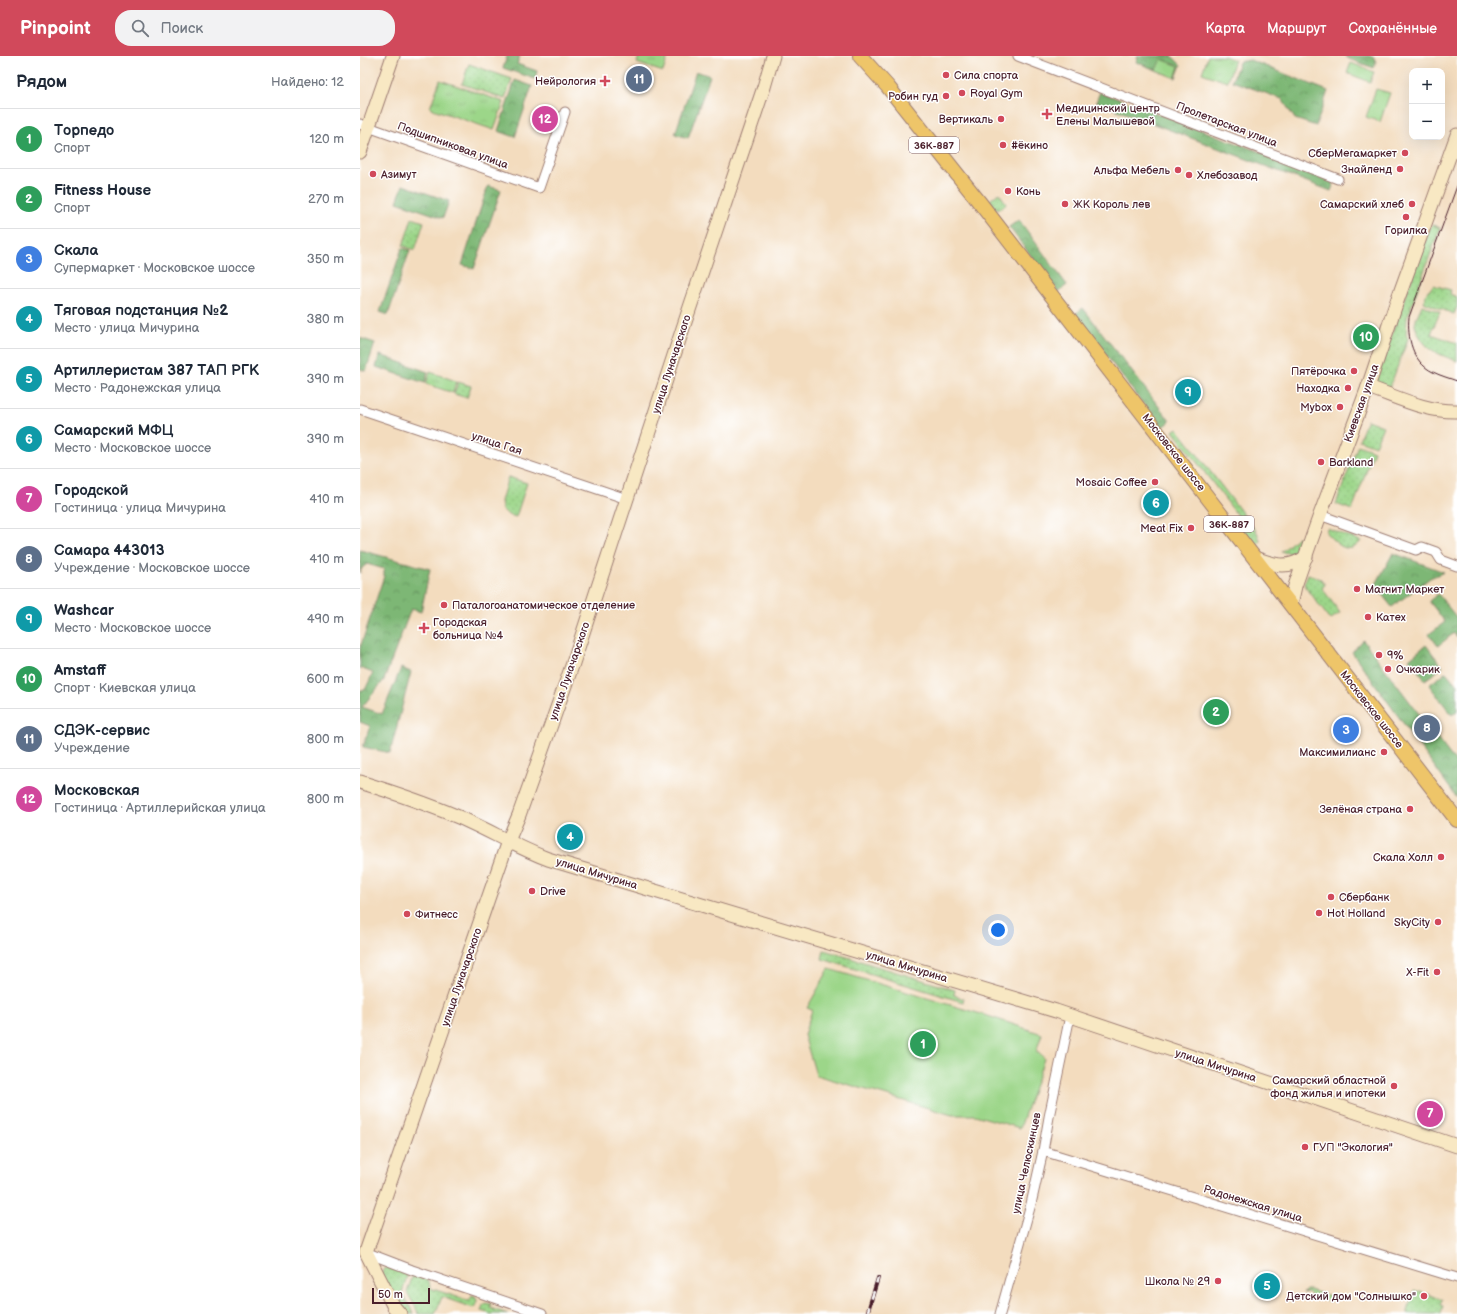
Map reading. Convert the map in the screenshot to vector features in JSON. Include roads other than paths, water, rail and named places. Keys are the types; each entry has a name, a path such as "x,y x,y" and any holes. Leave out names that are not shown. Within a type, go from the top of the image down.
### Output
{"main road":[{"path":"360,152 364,126 393,56"},
{"name":"улица Луначарского","path":"764,87 779,56"},
{"name":"Московское шоссе","path":"860,56 888,87 980,203 1457,820"},
{"name":"Московское шоссе","path":"868,56 888,87"},
{"name":"улица Луначарского","path":"363,1251 508,841 519,815 573,663 772,62"},
{"name":"Киевская улица","path":"1291,604 1295,586 1320,515 1368,387 1392,314 1457,135"},
{"path":"1368,387 1424,407 1445,411 1457,411"},
{"path":"1255,558 1274,565 1284,566 1293,564 1306,557"},
{"name":"улица Мичурина","path":"360,782 456,816 524,850 548,859 1070,1016 1457,1146"},
{"path":"363,1251 394,1307 400,1314"}],"street":[{"name":"Пролетарская улица","path":"1023,57 1338,179"},
{"name":"Подшипниковая улица","path":"364,126 539,188 565,112"},
{"name":"улица Гая","path":"360,409 627,498"},
{"path":"1320,515 1416,550 1422,546 1436,552 1441,560 1457,566"},
{"name":"улица Челюскинцев","path":"1000,1314 1029,1210 1043,1151 1048,1117 1070,1016"},
{"name":"Радонежская улица","path":"1043,1151 1457,1278"},
{"path":"363,1251 412,1270 542,1314"}],"tram line":[{"path":"1457,186 1409,317 1410,341 1412,348 1420,362 1433,372 1457,381"}],"railway":[{"path":"867,1314 878,1278"}],"place":[{"name":"Сила спорта","path":"946,75"},
{"name":"СДЭК-сервис","path":"639,79"},
{"name":"Нейрология","path":"605,81"},
{"name":"Royal Gym","path":"962,93"},
{"name":"Робин гуд","path":"946,96"},
{"name":"Медицинский центр Елены Малышевой","path":"1047,114"},
{"name":"Московская","path":"545,119"},
{"name":"Вертикаль","path":"1001,119"},
{"name":"#ёкино","path":"1003,145"},
{"name":"СберМегамаркет","path":"1405,153"},
{"name":"Знайленд","path":"1400,169"},
{"name":"Альфа Мебель","path":"1178,170"},
{"name":"Азимут","path":"373,174"},
{"name":"Хлебозавод","path":"1189,175"},
{"name":"Конь","path":"1008,191"},
{"name":"ЖК Король лев","path":"1065,204"},
{"name":"Самарский хлеб","path":"1412,204"},
{"name":"Горилка","path":"1406,217"},
{"name":"Amstaff","path":"1366,337"},
{"name":"Пятёрочка","path":"1354,371"},
{"name":"Находка","path":"1348,388"},
{"name":"Washcar","path":"1188,392"},
{"name":"Mybox","path":"1340,407"},
{"name":"Barkland","path":"1321,462"},
{"name":"Mosaic Coffee","path":"1155,482"},
{"name":"Самарский МФЦ","path":"1156,503"},
{"name":"Meat Fix","path":"1191,528"},
{"name":"Магнит Маркет","path":"1357,589"},
{"name":"Паталогоанатомическое отделение","path":"444,605"},
{"name":"Катех","path":"1368,617"},
{"name":"Городская больница №4","path":"424,628"},
{"name":"9%","path":"1379,655"},
{"name":"Очкарик","path":"1388,669"},
{"name":"Fitness House","path":"1216,712"},
{"name":"Самара 443013","path":"1427,728"},
{"name":"Скала","path":"1346,730"},
{"name":"Максимилианс","path":"1384,752"},
{"name":"Зелёная страна","path":"1410,809"},
{"name":"Тяговая подстанция №2","path":"570,837"},
{"name":"Скала Холл","path":"1441,857"},
{"name":"Drive","path":"532,891"},
{"name":"Сбербанк","path":"1331,897"},
{"name":"Hot Holland","path":"1319,913"},
{"name":"Фитнесс","path":"407,914"},
{"name":"SkyCity","path":"1438,922"},
{"name":"X-Fit","path":"1437,972"},
{"name":"Торпедо","path":"923,1044"},
{"name":"Самарский областной фонд жилья и ипотеки","path":"1394,1086"},
{"name":"Городской","path":"1430,1114"},
{"name":"ГУП \"Экология\"","path":"1305,1147"},
{"name":"Школа № 29","path":"1218,1281"},
{"name":"Артиллеристам 387 ТАП РГК","path":"1267,1286"},
{"name":"Детский дом \"Солнышко\"","path":"1424,1296"}]}
